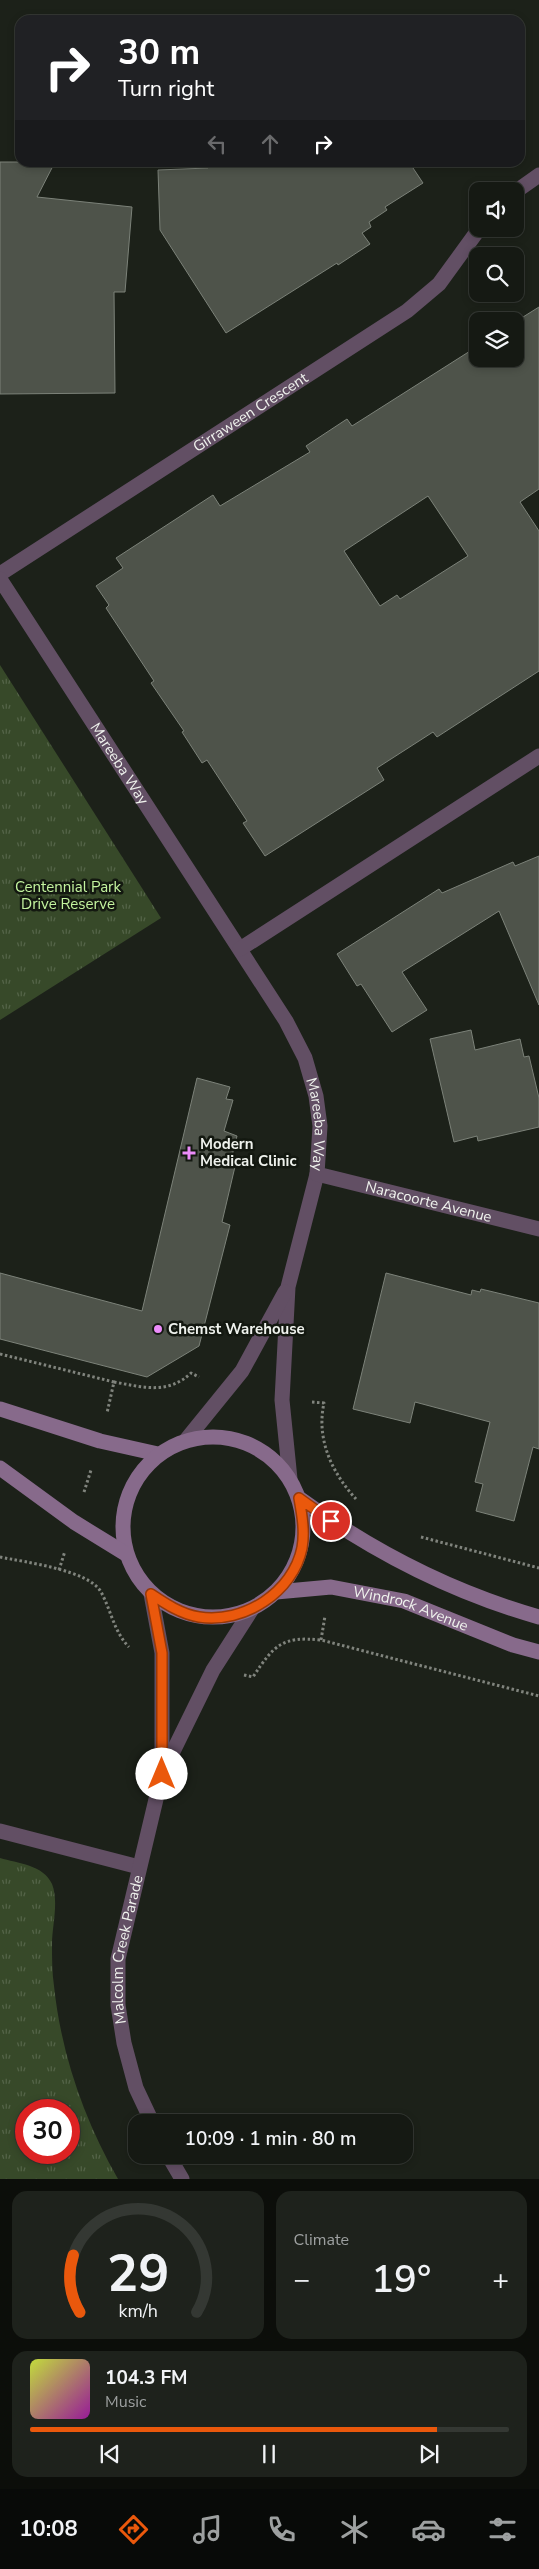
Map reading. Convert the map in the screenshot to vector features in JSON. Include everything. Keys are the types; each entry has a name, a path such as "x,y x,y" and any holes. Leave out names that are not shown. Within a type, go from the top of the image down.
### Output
{"street":[{"path":"524,186 539,175"},
{"name":"Girraween Crescent","path":"0,574 408,311 440,284 473,237"},
{"name":"Mareeba Way","path":"0,579 286,1021 305,1058 316,1096 320,1126 317,1174 288,1287 282,1400 290,1479"},
{"path":"240,949 539,756"},
{"name":"Naracoorte Avenue","path":"317,1174 539,1229"},
{"name":"Mareeba Way","path":"186,1440 242,1371 288,1287"},
{"path":"0,1409 100,1441 158,1454"},
{"path":"216,1436 244,1442 270,1457 290,1479 299,1498 304,1523 302,1548 292,1572 276,1592 252,1610 226,1617 199,1617 174,1609 151,1594 136,1576 126,1554 122,1527 126,1499 138,1474 158,1454 186,1440 216,1436"},
{"path":"0,1468 74,1522 126,1554"},
{"path":"299,1498 346,1532 441,1583 508,1608 539,1617"},
{"name":"Windrock Avenue","path":"276,1592 331,1587 404,1601 513,1645 539,1652"},
{"name":"Malcolm Creek Parade","path":"151,1594 162,1653 162,1774"},
{"name":"Malcolm Creek Parade","path":"148,2114 136,2088 124,2043 118,2005 118,1959 162,1774 214,1670 252,1610"},
{"path":"0,1831 139,1867"},
{"path":"173,2164 182,2179"}],"path":[{"path":"282,1400 324,1403 320,1421 322,1438 344,1486 362,1506"},
{"path":"420,1536 539,1568"},
{"path":"0,1557 86,1578 100,1590 122,1640 130,1648 162,1653"},
{"path":"214,1670 253,1677 268,1655 282,1644 298,1638 321,1640 539,1696"}],"green space":[{"name":"Centennial Park Drive Reserve","path":"0,665 161,918 0,1020"},
{"path":"0,1858 37,1869 52,1884 55,1906 52,1971 62,2036 68,2061 85,2110 118,2179 0,2179"}],"building":[{"path":"0,162 15,162 15,167 52,167 37,197 132,207 125,292 114,292 115,393 0,394"},
{"path":"412,167 423,183 385,207 387,210 369,222 371,227 362,233 370,244 226,333 160,230 158,170"},
{"path":"539,307 539,489 520,502 539,531 539,671 437,737 433,732 377,768 384,780 265,856 243,823 247,821 207,760 202,763 182,732 184,731 151,683 154,681 106,608 109,605 96,586 123,568 116,558 213,495 220,506 310,452 306,446 347,419 352,426 469,352 469,367 524,367 524,316","holes":["428,496 468,556 400,599 397,595 380,606 344,551"]},
{"path":"539,856 539,1005 499,911 402,972 427,1010 392,1032 361,984 357,986 337,954 439,889 442,893 513,862 515,866"},
{"path":"471,1030 475,1050 520,1039 524,1057 529,1056 539,1098 539,1127 478,1141 477,1136 454,1142 430,1039"},
{"path":"197,1078 230,1087 226,1099 233,1100 224,1131 237,1136 232,1156 237,1158 222,1222 230,1225 199,1346 147,1377 0,1339 0,1273 142,1311"},
{"path":"386,1273 471,1295 472,1290 480,1292 481,1289 539,1303 539,1449 533,1447 514,1521 476,1511 483,1484 475,1482 490,1422 415,1402 410,1423 353,1409"}],"place":[{"name":"Modern Medical Clinic","path":"189,1153"},
{"name":"Chemst Warehouse","path":"158,1329"}],"route":[{"path":"162,1774 162,1653 151,1594 174,1609 199,1617 226,1617 252,1610 276,1592 292,1572 302,1548 304,1523 299,1498 331,1521"}]}
